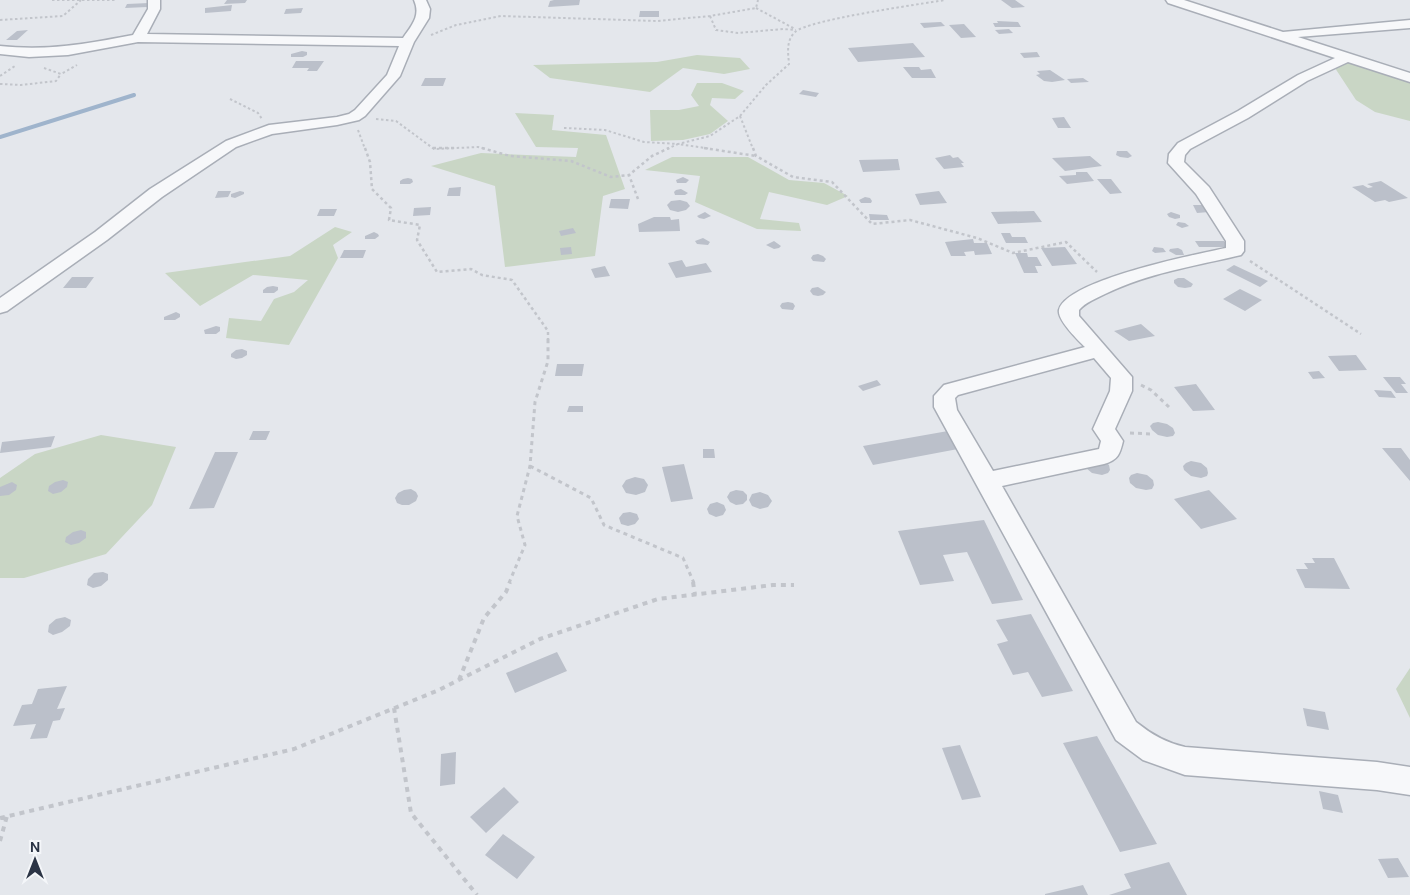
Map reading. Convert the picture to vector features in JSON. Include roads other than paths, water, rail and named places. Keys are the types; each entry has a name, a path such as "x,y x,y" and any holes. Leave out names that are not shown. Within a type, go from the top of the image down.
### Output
{"street":[{"path":"138,38 154,9 154,0"},
{"path":"0,307 72,257 156,193 231,144 269,130 337,121 354,117 360,113 391,79 407,42 423,18 424,9 420,0"},
{"path":"1172,0 1410,78"},
{"path":"1277,35 1410,24"},
{"path":"0,50 29,53 68,51 138,38 407,42"},
{"path":"987,481 1058,467 1104,456 1109,452 1112,441 1104,429 1121,392 1122,377 1074,324 1069,316 1069,309 1077,300 1111,284 1166,266 1235,251 1235,241 1203,191 1176,163 1177,154 1184,146 1241,116 1283,88 1324,66 1346,58"},
{"path":"1099,350 951,390 945,395 943,402 1126,731 1142,745 1163,756 1185,761 1410,781"}],"waterway":[{"path":"0,137 134,95"}]}
